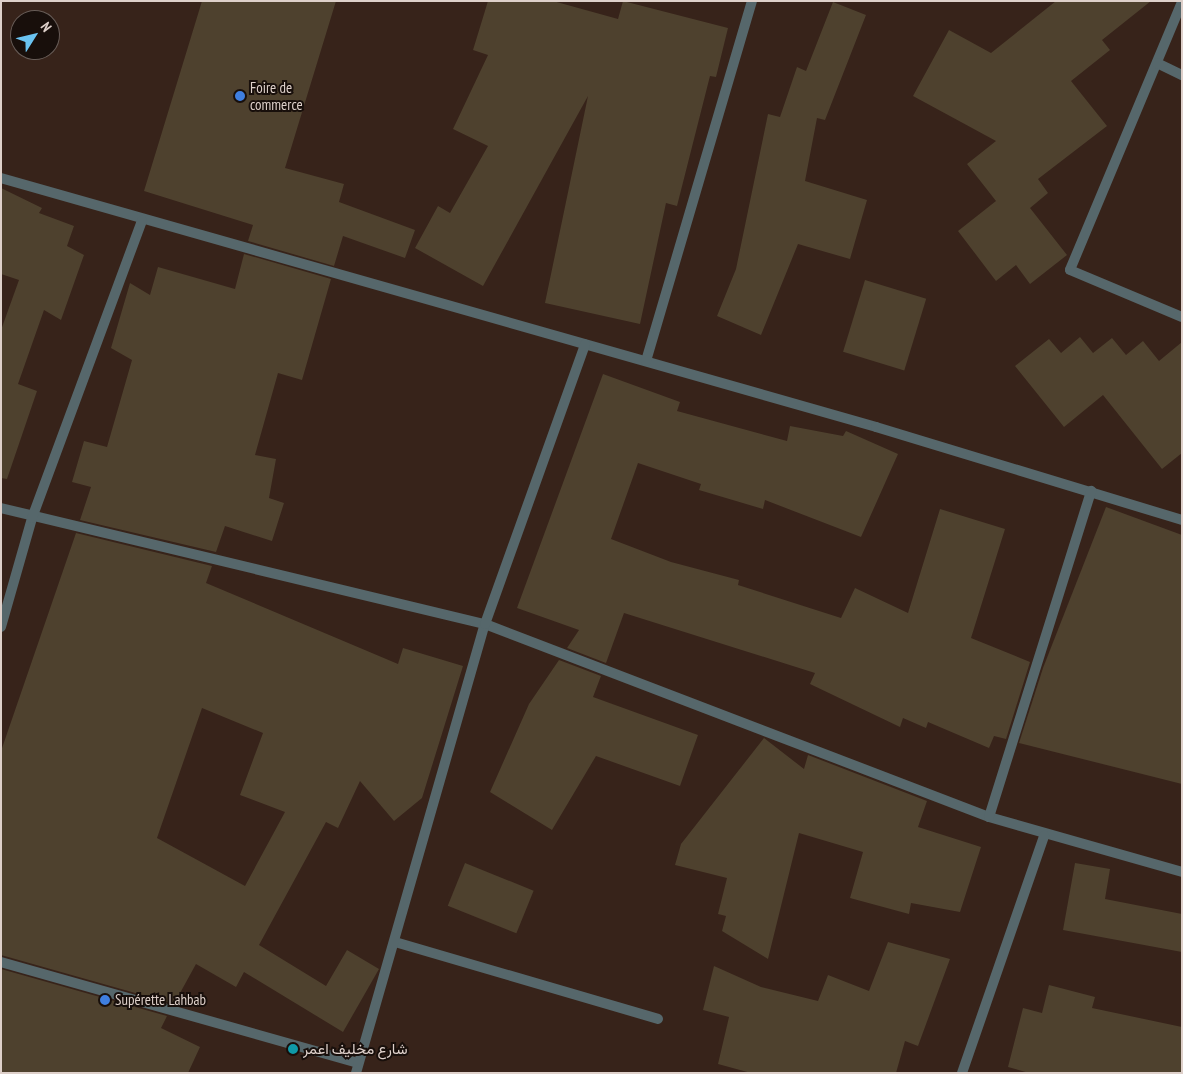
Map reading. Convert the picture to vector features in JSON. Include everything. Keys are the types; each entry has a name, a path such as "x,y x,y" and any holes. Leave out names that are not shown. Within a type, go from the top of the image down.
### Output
{"street":[{"path":"646,362 752,1"},
{"path":"1182,2 1070,270 1182,317"},
{"path":"1156,63 1182,75"},
{"path":"1,178 142,221 585,344 1091,491 1182,520"},
{"path":"1,628 32,518 142,221"},
{"path":"1,962 357,1068 395,942 485,624 585,344"},
{"path":"989,817 1091,491"},
{"path":"1,508 32,518 485,624 989,817 1044,836 1182,872"},
{"path":"962,1073 1044,836"},
{"path":"395,942 658,1019"}],"building":[{"name":"Foire de commerce","path":"202,1 336,1 285,168 344,184 339,202 415,230 405,258 343,236 334,266 248,241 253,225 144,191"},
{"path":"488,1 553,1 618,19 623,1 728,28 716,77 710,76 677,206 666,203 640,324 545,303 588,96 483,286 415,248 438,206 450,213 488,146 453,129 488,55 473,50"},
{"path":"1056,1 1151,1 1102,40 1110,50 1071,81 1107,126 1038,179 1048,193 1030,208 1067,255 1030,284 1016,265 996,281 958,231 996,201 967,164 996,141 913,96 949,30 991,53"},
{"path":"833,2 866,15 825,120 817,118 805,181 867,200 850,259 798,244 761,335 717,316 736,269 768,114 780,117 797,67 806,71"},
{"path":"1,188 42,208 39,213 74,226 67,246 84,255 61,320 44,310 18,384 37,391 7,479 1,478 1,330 19,280 1,274"},
{"path":"244,254 331,279 302,380 278,373 255,455 276,459 269,498 284,503 272,541 225,526 216,552 80,520 91,487 72,482 84,441 107,447 132,360 111,348 130,283 150,295 158,267 235,289"},
{"path":"865,280 926,299 904,370 843,352"},
{"path":"1080,337 1093,353 1112,338 1126,355 1143,341 1159,361 1182,342 1182,453 1162,469 1103,395 1064,427 1015,366 1049,339 1061,353"},
{"path":"603,374 680,402 677,411 787,441 790,426 843,436 846,431 898,454 861,537 765,500 763,509 699,490 701,484 638,463 611,539 671,562 739,580 738,585 841,618 855,588 908,613 940,509 1005,529 971,638 1030,662 1006,739 994,736 989,748 928,722 926,728 903,718 900,727 810,684 815,673 624,613 606,663 567,648 579,630 517,608"},
{"path":"1106,507 1182,535 1182,784 1019,743 1043,668"},
{"path":"76,533 212,566 206,583 398,664 403,648 463,666 422,798 394,821 360,781 338,828 326,822 259,945 326,986 347,950 379,969 343,1032 244,972 236,987 196,964 174,1004 1,955 1,751","holes":["202,708 263,733 240,795 285,812 245,886 157,838"]},
{"path":"559,660 601,676 593,697 698,735 680,786 596,756 552,830 490,792 529,704"},
{"path":"764,738 804,769 808,755 927,801 918,827 981,847 960,912 911,903 909,914 850,898 863,852 799,833 768,959 722,931 726,916 718,914 727,878 675,865 681,844"},
{"path":"465,863 534,891 516,933 448,906"},
{"path":"1075,863 1110,869 1105,899 1182,914 1182,952 1063,930"},
{"path":"888,942 950,959 918,1046 905,1041 896,1073 751,1073 718,1064 729,1017 703,1010 714,966 761,987 818,1001 828,975 869,991"},
{"path":"1,969 167,1016 161,1028 200,1047 188,1073 1,1073"},
{"path":"1049,985 1095,997 1092,1008 1182,1027 1182,1073 1029,1073 1008,1067 1023,1008 1042,1013"}],"place":[{"name":"Foire de commerce","path":"240,96"},
{"name":"Supérette Lahbab","path":"105,1000"},
{"name":"شارع مخليف اعمر","path":"293,1049"}]}
